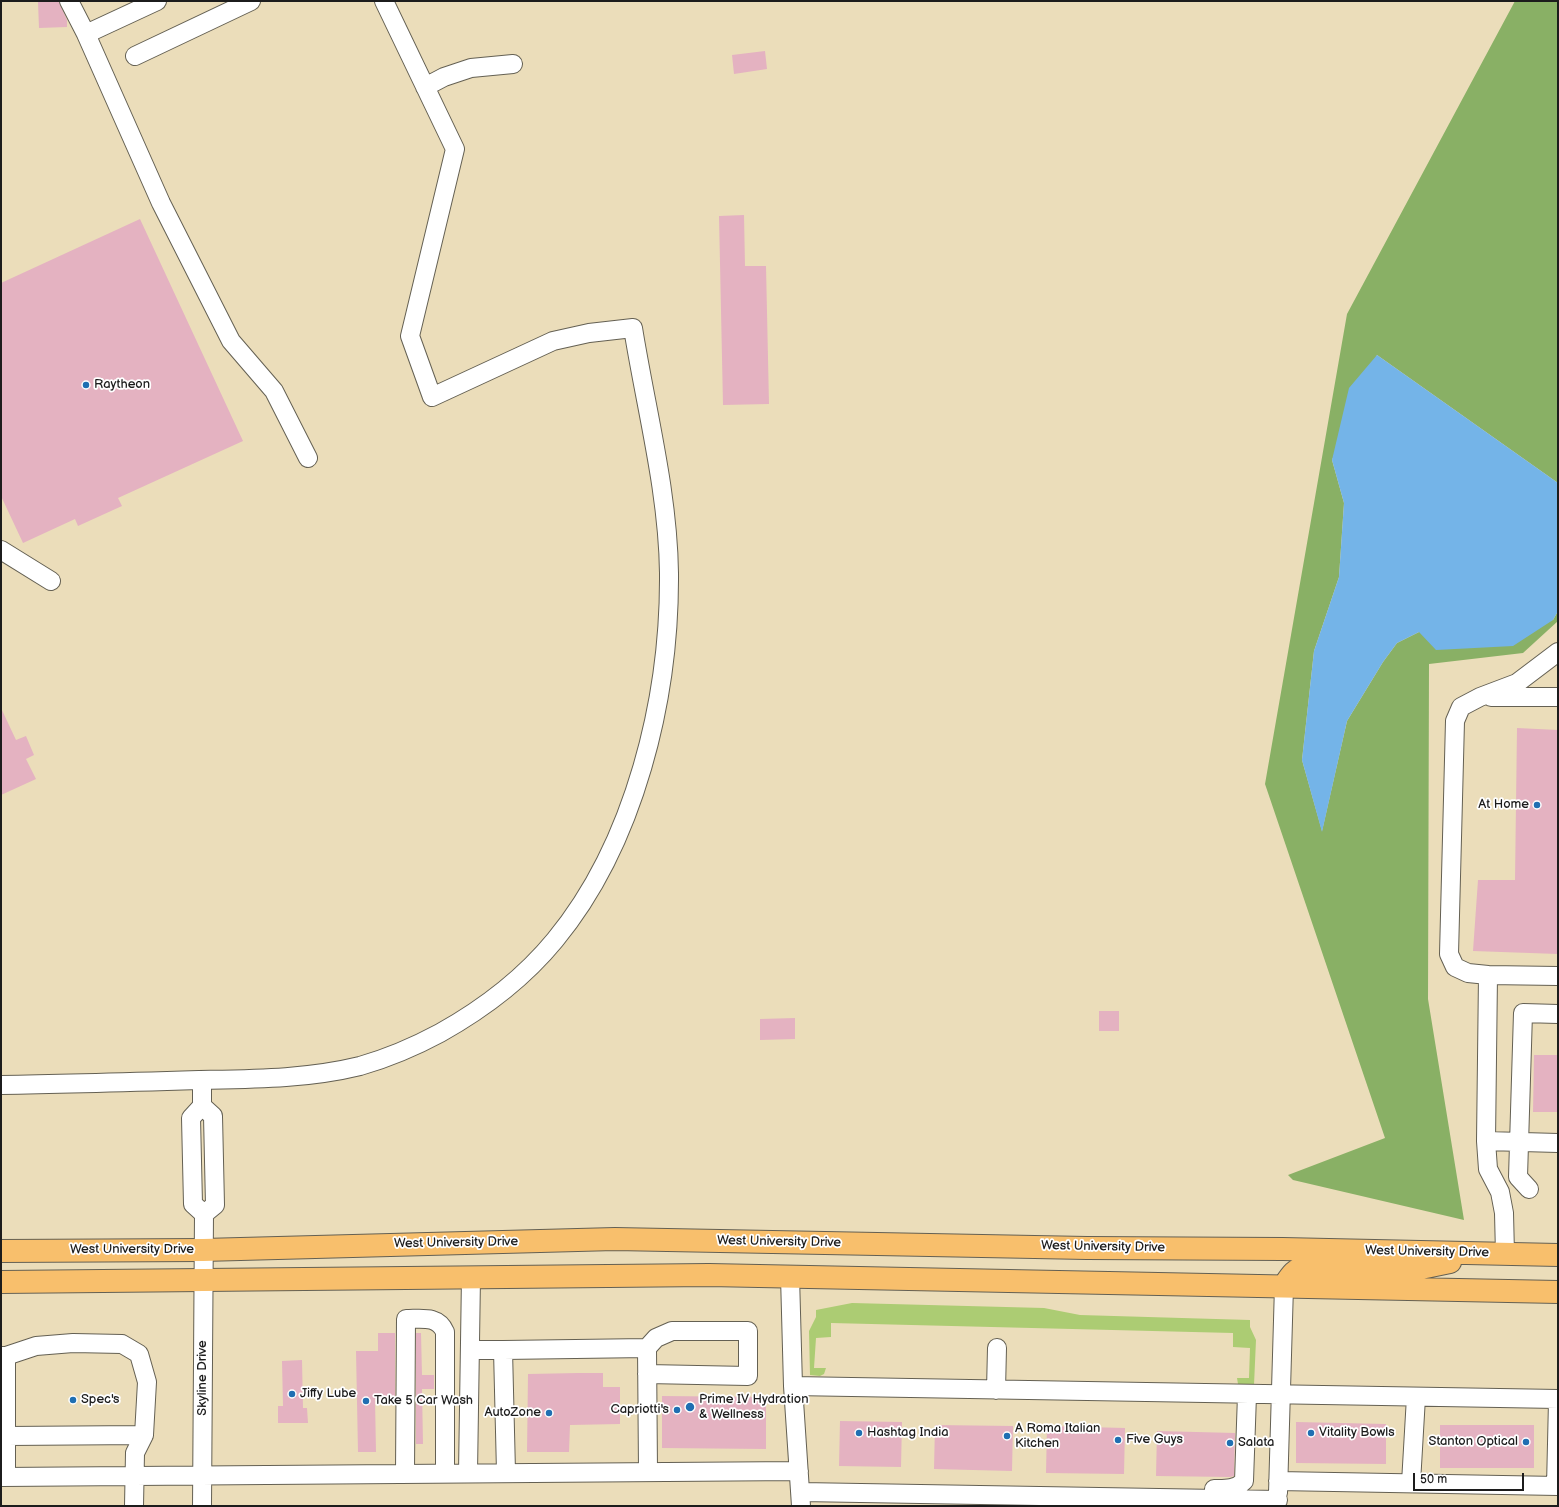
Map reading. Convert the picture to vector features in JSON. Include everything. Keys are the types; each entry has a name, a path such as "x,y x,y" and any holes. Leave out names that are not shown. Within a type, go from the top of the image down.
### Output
{"highway":[{"name":"West University Drive","path":"1,1251 203,1250 615,1239 1283,1249 1558,1255"},
{"path":"789,1242 790,1276"},
{"path":"790,1276 809,1255 820,1250 998,1253 1019,1246"},
{"path":"1283,1249 1284,1286"},
{"path":"1284,1286 1300,1267 1416,1269 1497,1254"},
{"path":"1,1282 471,1277 601,1274 790,1276 1558,1292"}],"street":[{"path":"69,1 86,34 161,203 231,341 274,391 308,458"},
{"path":"86,34 157,1"},
{"path":"135,56 251,1"},
{"path":"1,1086 306,1076 362,1065 398,1053 462,1020 493,999 516,980 554,942 590,890 610,854 622,825 639,776 652,729 664,653 668,597 668,559 659,474 633,328 589,333 553,341 432,397 410,336 455,149 384,1"},
{"path":"425,87 444,77 471,68 513,64"},
{"path":"1,550 50,581"},
{"path":"1558,652 1517,683 1480,697 1461,707 1455,721 1450,954 1455,967 1468,973 1488,975 1558,976"},
{"path":"1480,697 1558,697"},
{"path":"1488,975 1486,1141 1488,1169 1500,1192 1504,1213 1497,1254"},
{"path":"1530,1188 1518,1177 1522,1013 1558,1014"},
{"name":"Skyline Drive","path":"202,1080 202,1106 191,1118 193,1204 204,1214 202,1506"},
{"path":"1486,1141 1558,1143"},
{"path":"790,1276 793,1386 801,1499 1167,1498 1278,1503 1284,1286"},
{"path":"468,1473 471,1277"},
{"path":"405,1473 406,1319 434,1319 442,1325 445,1332 445,1473"},
{"path":"647,1374 748,1376 748,1331 672,1331 656,1338 647,1348 647,1374 648,1472"},
{"path":"134,1506 134,1475 135,1452 144,1435 147,1382 139,1354 122,1344 73,1343 36,1346 4,1356 6,1436 4,1477 134,1475 202,1474 799,1471"},
{"path":"470,1350 647,1348"},
{"path":"996,1390 997,1348"},
{"path":"503,1350 506,1472"},
{"path":"793,1386 1558,1400 1557,1486 1278,1481"},
{"path":"1167,1498 1185,1489 1231,1489 1239,1486 1244,1481 1247,1395"},
{"path":"1411,1483 1416,1397"},
{"path":"6,1436 144,1435"}],"green space":[{"path":"1515,1 1558,1 1558,483 1377,355 1332,460 1344,503 1339,577 1314,651 1302,760 1322,831 1347,721 1383,662 1397,643 1419,632 1553,620 1558,611 1558,621 1523,653 1429,664 1428,999 1464,1220 1293,1180 1288,1175 1385,1138 1265,784 1347,314"},
{"path":"852,1303 1044,1308 1080,1315 1250,1320 1250,1327 1256,1340 1254,1385 1241,1387 1238,1384 1237,1378 1249,1378 1250,1348 1233,1347 1233,1333 831,1323 831,1337 816,1338 814,1368 826,1368 824,1374 820,1376 810,1375 809,1331 816,1317 816,1310"}],"water":[{"path":"1377,355 1558,483 1558,611 1553,620 1513,646 1436,650 1419,632 1397,643 1383,662 1347,721 1322,832 1302,760 1314,651 1339,577 1344,503 1332,460 1349,388"}],"building":[{"path":"38,2 59,2 67,20 67,27 39,28"},
{"path":"765,51 767,69 734,74 732,55"},
{"path":"744,215 745,266 766,266 769,404 723,405 719,216"},
{"path":"140,219 243,441 118,498 122,506 78,526 75,519 23,543 1,496 1,283"},
{"path":"1,708 16,740 26,736 34,755 26,759 36,779 1,795"},
{"name":"At Home","path":"1517,728 1558,730 1558,954 1473,951 1478,880 1515,880"},
{"path":"1099,1011 1119,1011 1119,1031 1099,1031"},
{"path":"795,1018 795,1039 760,1040 760,1019"},
{"path":"1534,1055 1558,1055 1558,1112 1533,1112"},
{"path":"378,1333 395,1333 395,1398 375,1399 376,1452 358,1452 356,1351 378,1351"},
{"path":"416,1333 421,1333 422,1375 434,1375 434,1389 422,1389 423,1444 416,1444"},
{"path":"302,1360 303,1408 307,1408 308,1423 278,1423 278,1406 283,1406 282,1361"},
{"path":"603,1373 603,1387 620,1387 620,1424 570,1425 569,1452 527,1452 528,1374"},
{"path":"662,1396 766,1397 766,1449 662,1448"},
{"path":"840,1421 902,1422 901,1467 839,1466"},
{"path":"1296,1422 1386,1424 1386,1464 1296,1463"},
{"path":"935,1425 1013,1426 1012,1471 934,1469"},
{"path":"1440,1425 1534,1425 1534,1468 1440,1468"},
{"path":"1047,1426 1125,1428 1124,1474 1046,1473"},
{"path":"1157,1431 1235,1433 1234,1476 1156,1476"}],"place":[{"name":"Raytheon","path":"86,385"},
{"name":"At Home","path":"1537,805"},
{"name":"Jiffy Lube","path":"292,1394"},
{"name":"Spec's","path":"73,1400"},
{"name":"Take 5 Car Wash","path":"366,1401"},
{"name":"Prime IV Hydration & Wellness","path":"690,1407"},
{"name":"Capriotti's","path":"677,1410"},
{"name":"AutoZone","path":"549,1413"},
{"name":"Hashtag India","path":"859,1433"},
{"name":"Vitality Bowls","path":"1311,1433"},
{"name":"A Roma Italian Kitchen","path":"1007,1436"},
{"name":"Five Guys","path":"1118,1440"},
{"name":"Stanton Optical","path":"1526,1442"},
{"name":"Salata","path":"1230,1443"}]}
